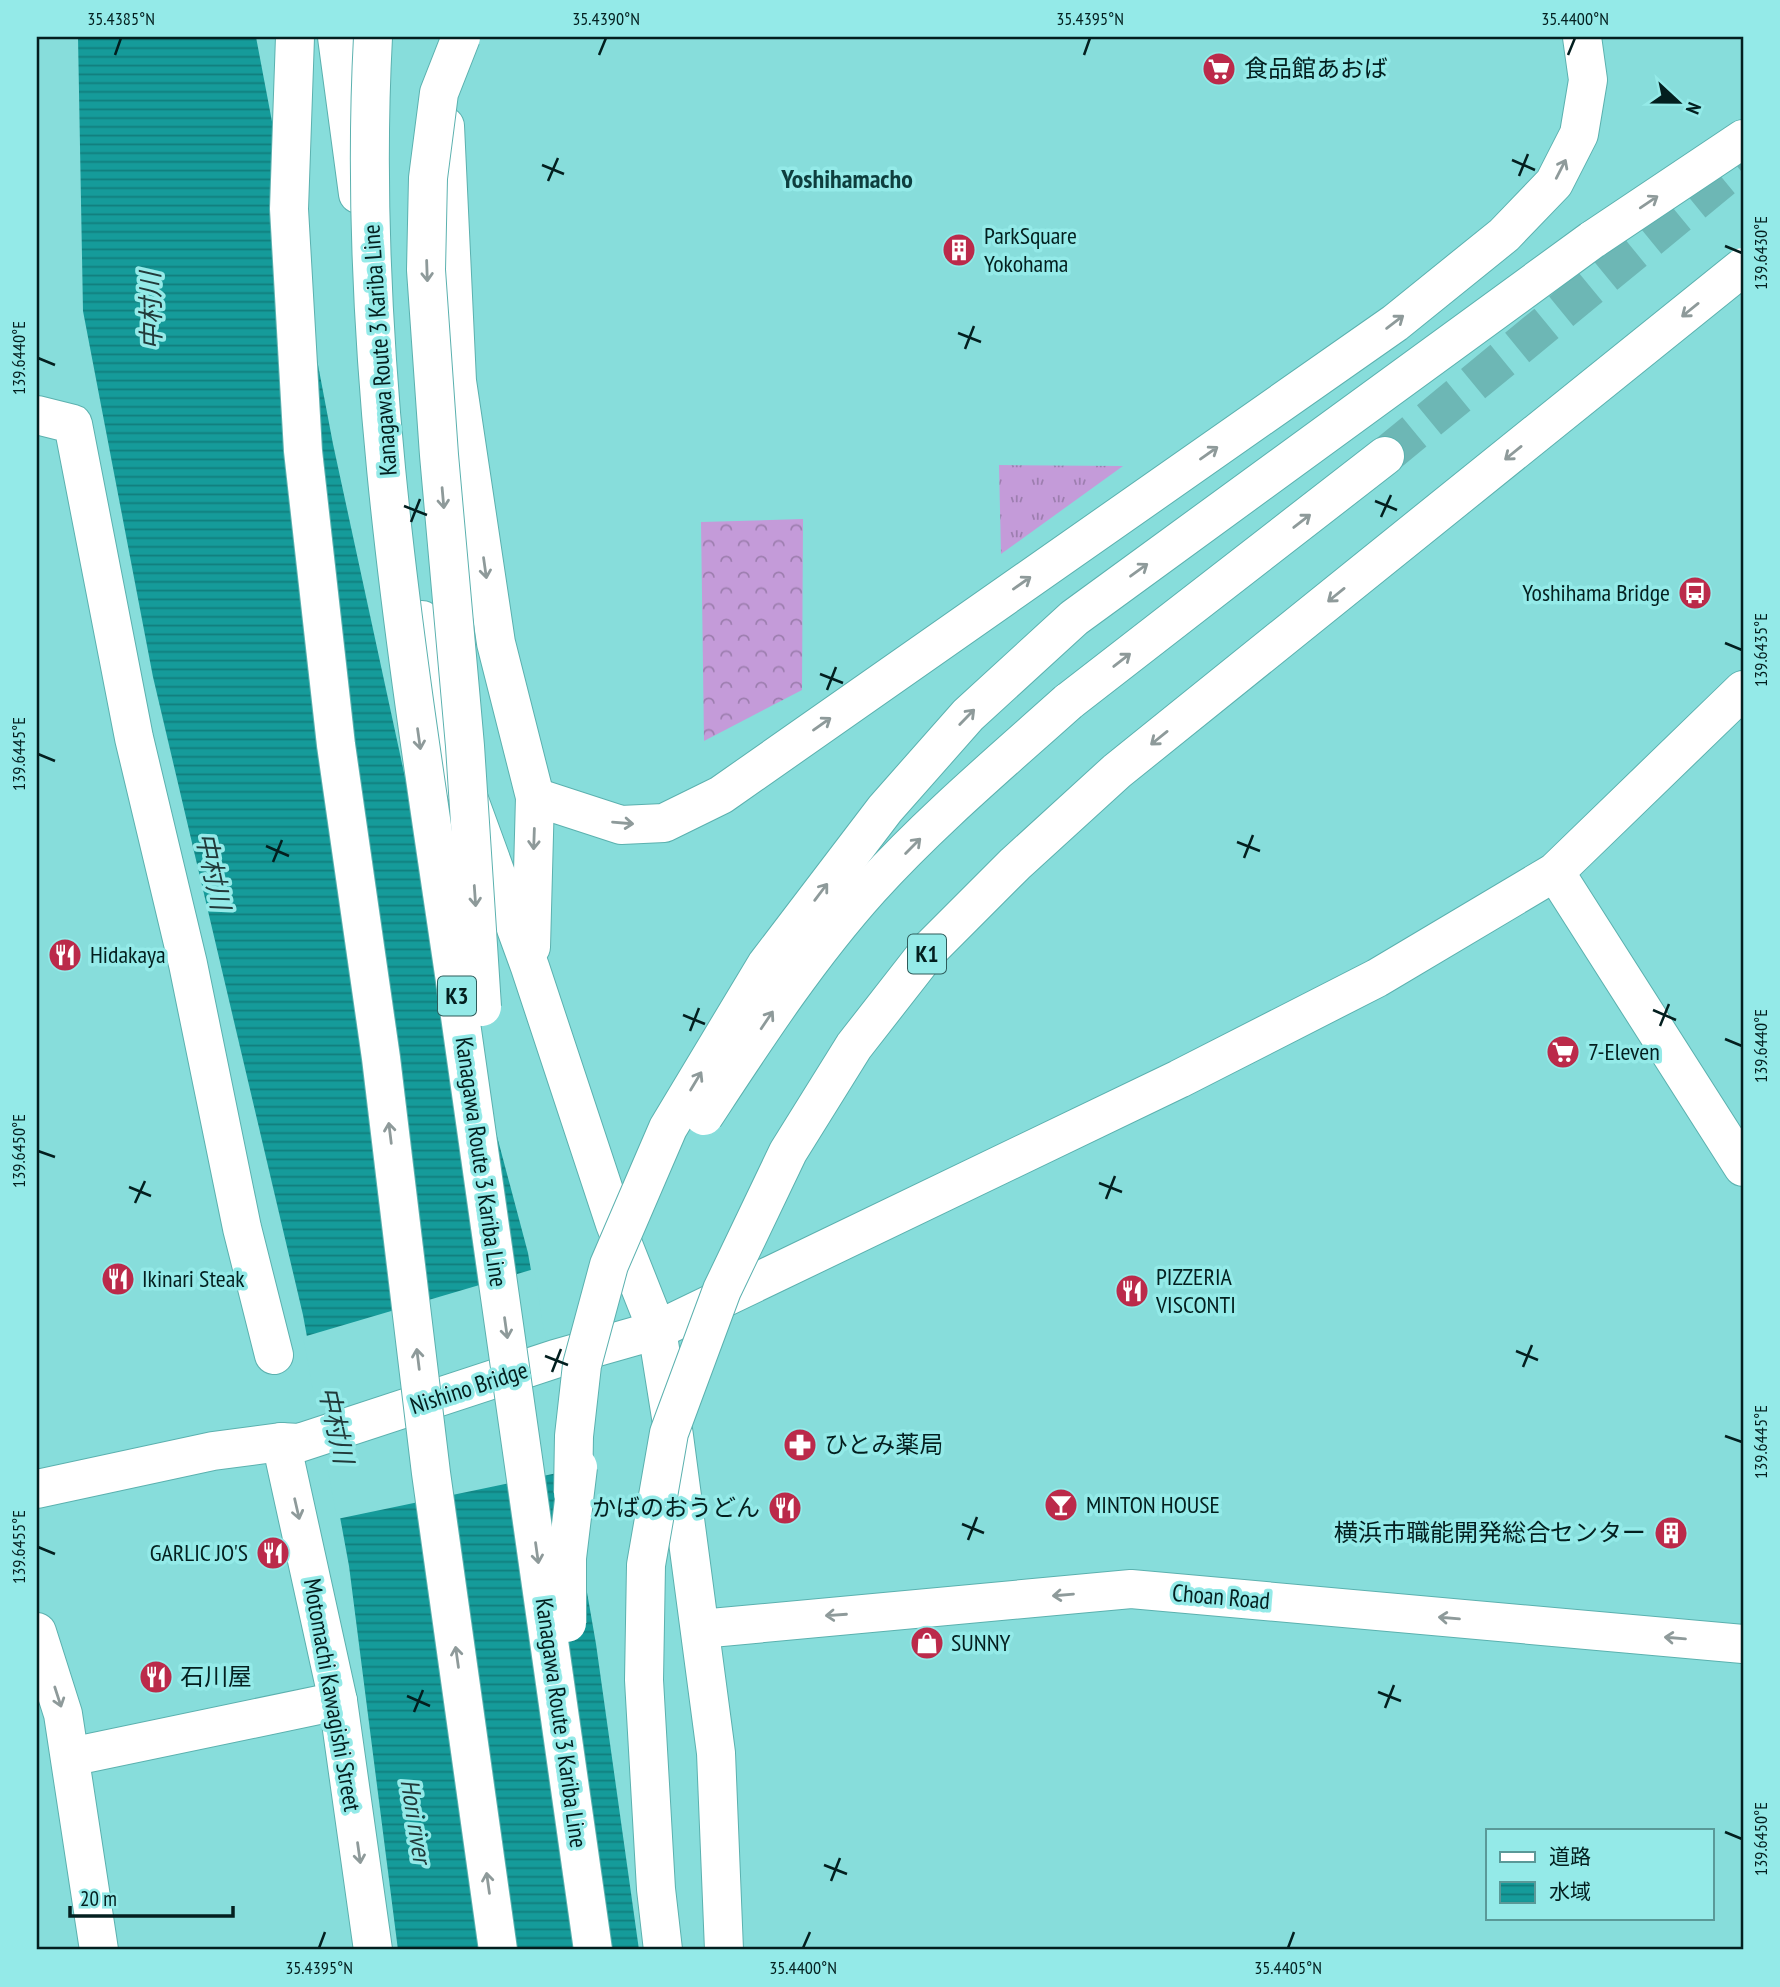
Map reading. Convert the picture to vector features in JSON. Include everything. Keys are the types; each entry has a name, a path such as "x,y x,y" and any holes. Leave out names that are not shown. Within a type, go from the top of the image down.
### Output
{"main road":[{"path":"295,37 289,209 303,451 336,745 381,1058 431,1473 498,1950"},
{"path":"337,37 432,689 444,731 530,967 615,1224 657,1330 716,1753 724,1950"},
{"path":"349,37 350,136"},
{"name":"Kanagawa Route 3 Kariba Line","path":"373,37 369,115 375,335 400,604 499,1278 593,1950"},
{"path":"441,37 457,381 496,643 535,797 530,967"},
{"path":"461,37 439,93 428,178 426,270 439,455 465,746 499,1278"},
{"path":"535,797 621,825 664,823 721,795 1395,323 1504,235 1554,183 1579,134 1588,80 1582,37"},
{"path":"574,1950 566,1885 567,1558 582,1365 608,1265 668,1128 765,965 885,809 968,715 1073,618 1592,240 1743,139"},
{"name":"K1","path":"663,1950 656,1889 644,1680 646,1565 670,1433 727,1277 788,1152 854,1046 929,950 1015,864 1117,771 1743,267"},
{"path":"37,415 73,424 134,738 188,964 242,1227 274,1355"},
{"path":"573,1493 590,1406 629,1271 694,1131 786,992 870,888 954,805 1058,711 1385,456"},
{"name":"Nishino Bridge","path":"37,1489 213,1451 290,1443 555,1359 657,1330 1154,1091 1352,990 1555,872 1743,690"},
{"path":"1555,872 1743,1167"},
{"name":"Motomachi Kawagishi Street","path":"290,1443 338,1701 373,1950"},
{"name":"Choan Road","path":"700,1629 1131,1589 1743,1644"},
{"path":"37,1632 64,1714 99,1950"},
{"path":"70,1757 338,1701"}],"green space":[{"path":"999,465 1123,466 1001,554"},
{"path":"803,519 802,690 704,741 701,522"}],"water":[{"path":"78,37 256,37 333,444 419,842 528,1253 596,1644 639,1950 398,1950 349,1566 303,1315 153,677 83,311"}],"pier":[{"path":"534,1269 567,1471 337,1519 303,1337"}],"tunnel":[{"path":"1385,456 1743,162"}],"place":[{"name":"食品館あおば","path":"1219,69"},
{"name":"ParkSquare Yokohama","path":"959,250"},
{"name":"Yoshihama Bridge","path":"1695,593"},
{"name":"Hidakaya","path":"65,955"},
{"name":"7-Eleven","path":"1563,1052"},
{"name":"Ikinari Steak","path":"118,1279"},
{"name":"PIZZERIA VISCONTI","path":"1132,1291"},
{"name":"ひとみ薬局","path":"800,1445"},
{"name":"MINTON HOUSE","path":"1061,1505"},
{"name":"かばのおうどん","path":"785,1508"},
{"name":"横浜市職能開発総合センター","path":"1671,1533"},
{"name":"GARLIC JO'S","path":"273,1553"},
{"name":"SUNNY","path":"927,1643"},
{"name":"石川屋","path":"156,1677"}],"district":[{"name":"Yoshihamacho","path":"847,179"}],"water label":[{"name":"中村川","path":"151,311"},
{"name":"中村川","path":"213,871"},
{"name":"中村川","path":"336,1425"},
{"name":"Hori river","path":"416,1821"}]}
